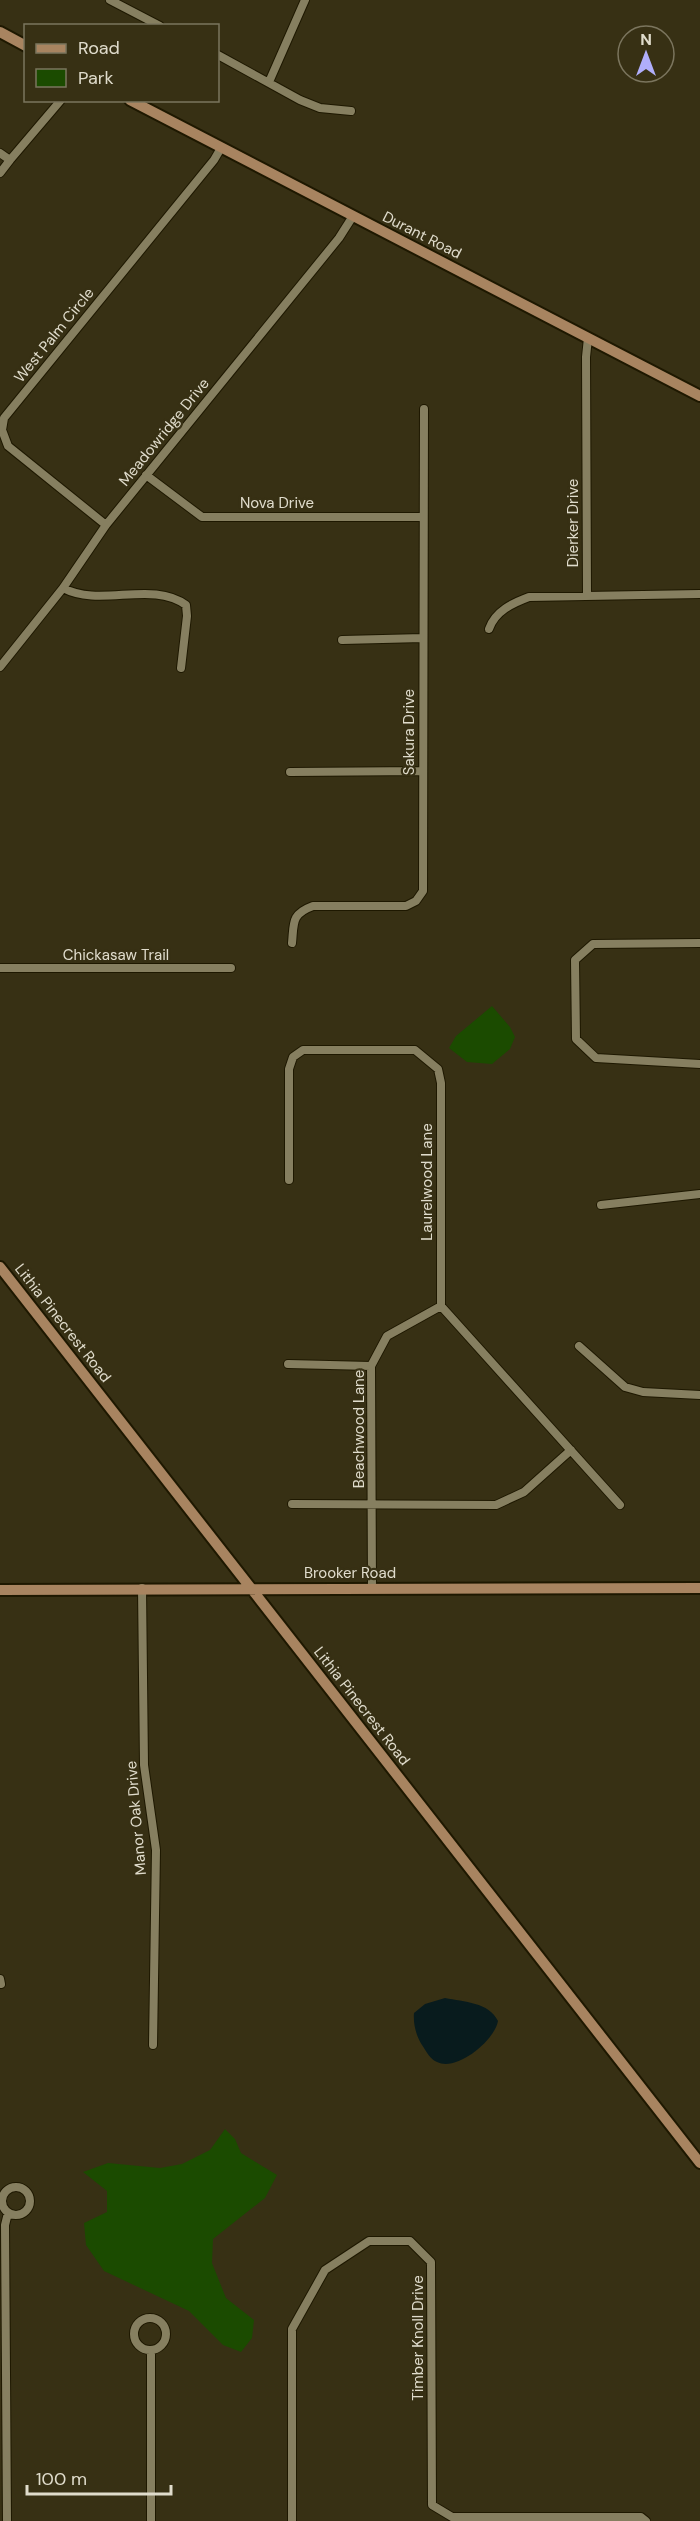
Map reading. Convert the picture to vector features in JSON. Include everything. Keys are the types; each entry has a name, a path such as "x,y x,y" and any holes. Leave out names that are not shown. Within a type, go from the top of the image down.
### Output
{"street":[{"path":"110,0 156,24"},
{"path":"269,82 305,0"},
{"path":"0,32 24,45"},
{"path":"219,56 300,100 320,108 351,111"},
{"path":"0,173 59,102"},
{"name":"Durant Road","path":"134,102 700,396"},
{"name":"West Palm Circle","path":"105,525 8,446 2,430 4,418 214,160 221,148"},
{"path":"0,153 10,160"},
{"name":"Meadowridge Drive","path":"0,668 63,588 105,525 332,247 353,216"},
{"name":"Dierker Drive","path":"587,595 586,357 588,338"},
{"name":"Sakura Drive","path":"292,943 294,919 300,911 313,906 406,906 416,901 423,891 424,409"},
{"name":"Nova Drive","path":"146,475 202,517 422,517"},
{"path":"63,588 78,594 177,598 186,605 187,616 181,668"},
{"path":"489,629 510,604 529,597 700,594"},
{"path":"342,640 423,638"},
{"path":"290,772 423,771"},
{"path":"700,944 593,944 575,960 576,1039 596,1058 700,1064"},
{"name":"Chickasaw Trail","path":"0,968 231,969"},
{"name":"Laurelwood Lane","path":"289,1180 289,1070 293,1057 297,1053 303,1050 415,1050 425,1056 438,1069 441,1083 441,1306"},
{"path":"602,1205 700,1194"},
{"name":"Lithia Pinecrest Road","path":"0,1267 700,2163"},
{"path":"441,1306 620,1505"},
{"name":"Beachwood Lane","path":"372,1588 371,1366 387,1336 441,1306"},
{"path":"579,1346 625,1387 643,1392 700,1395"},
{"path":"288,1364 371,1366"},
{"path":"292,1504 496,1505 524,1492 571,1450"},
{"name":"Manor Oak Drive","path":"142,1588 144,1765 156,1850 153,2045"},
{"name":"Brooker Road","path":"0,1590 700,1588"},
{"path":"0,1979 1,1984"},
{"path":"7,2521 5,2225 8,2213"},
{"name":"Timber Knoll Drive","path":"292,2521 292,2329 325,2270 369,2241 410,2241 431,2262 432,2505 452,2517 641,2517 646,2521"},
{"path":"150,2318 160,2322 166,2331 164,2341 156,2349 151,2350 142,2347 134,2335 137,2325 150,2318"},
{"path":"151,2350 151,2521"}],"green space":[{"path":"492,1006 510,1027 515,1037 510,1049 492,1064 467,1062 449,1048 456,1036"},
{"path":"225,2129 235,2139 241,2153 277,2175 265,2198 213,2239 212,2263 226,2298 254,2320 252,2338 241,2352 223,2345 189,2311 104,2271 86,2245 84,2223 107,2212 107,2191 83,2172 108,2163 160,2168 182,2164 210,2150"}],"shaded area":[{"path":"445,1998 482,2006 489,2010 498,2021 483,2045 464,2058 445,2064 430,2057 420,2041 414,2013 425,2004"}]}
